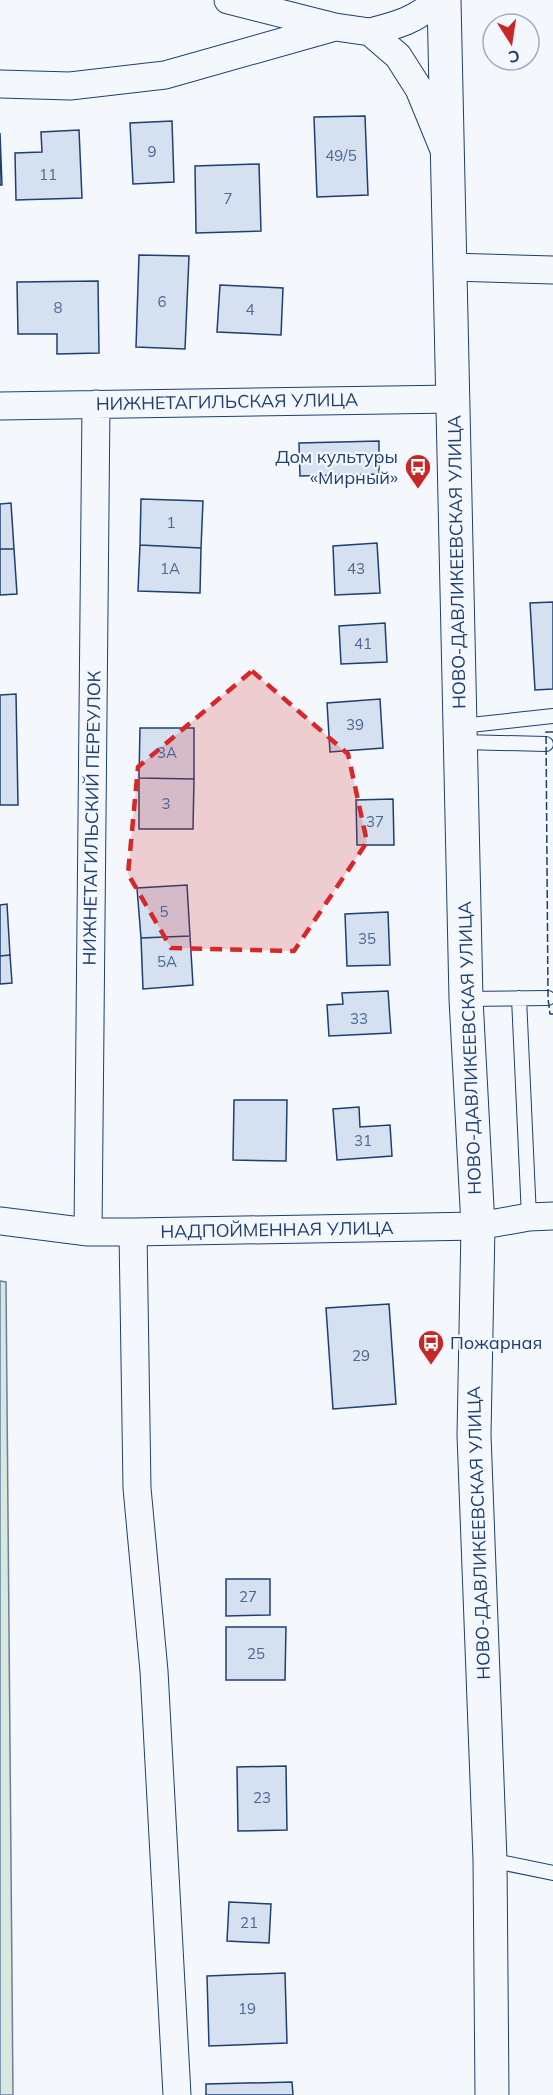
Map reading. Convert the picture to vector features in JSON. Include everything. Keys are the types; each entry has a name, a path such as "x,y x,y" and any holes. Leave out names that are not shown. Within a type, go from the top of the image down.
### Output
{"street":[{"path":"228,0 334,27 370,32 404,24 427,11 438,0"},
{"name":"НОВО-ДАВЛИКЕЕВСКАЯ УЛИЦА","path":"444,0 466,999 477,1227 474,1435 490,1860 492,2095"},
{"path":"0,84 70,86 165,75 334,27"},
{"path":"370,32 398,56 418,89 448,159"},
{"path":"451,267 553,270"},
{"name":"НИЖНЕТАГИЛЬСКАЯ УЛИЦА","path":"0,406 454,399"},
{"name":"НИЖНЕТАГИЛЬСКИЙ ПЕРЕУЛОК","path":"88,1232 96,404"},
{"name":"НАДПОЙМЕННАЯ УЛИЦА","path":"0,1221 88,1232 133,1232 477,1227 541,1216"},
{"path":"133,1232 137,1488 154,1671 177,2095"}],"lane":[{"path":"461,734 553,716"},
{"path":"461,734 546,744"},
{"path":"519,998 541,1216"},
{"path":"466,999 548,998"},
{"path":"490,1860 553,1873"}],"highlighted area":[{"path":"252,671 348,754 367,842 294,951 171,948 128,874 138,767"}],"shaded area":[{"path":"0,1281 6,1282 13,2095 0,2095"}],"building":[{"path":"365,116 368,195 317,197 314,117"},
{"path":"172,121 174,182 133,184 130,123"},
{"path":"79,130 82,198 16,200 15,153 42,152 41,132"},
{"path":"0,133 2,185 0,185"},
{"path":"259,164 261,231 196,233 195,166"},
{"path":"139,255 189,256 185,349 136,347"},
{"path":"98,281 99,353 57,354 57,334 18,334 17,282"},
{"path":"220,285 283,288 281,335 217,332"},
{"path":"379,441 379,474 300,476 299,443"},
{"path":"141,499 203,501 201,548 140,545"},
{"path":"11,503 14,549 0,549 0,504"},
{"path":"377,543 380,593 335,595 333,546"},
{"path":"140,545 201,548 200,593 138,591"},
{"path":"0,549 14,549 17,594 0,595"},
{"path":"553,602 553,689 535,690 530,603"},
{"path":"385,623 387,662 341,664 339,626"},
{"path":"16,694 18,805 0,805 0,695"},
{"path":"380,699 383,748 330,752 327,703"},
{"path":"140,728 194,728 194,779 139,778"},
{"path":"139,778 194,779 193,829 139,829"},
{"path":"393,799 394,845 357,845 356,800"},
{"path":"187,885 190,936 141,938 137,888"},
{"path":"7,904 10,955 0,956 0,905"},
{"path":"388,912 390,965 347,966 345,914"},
{"path":"190,936 193,985 143,989 141,938"},
{"path":"10,955 12,983 0,984 0,956"},
{"path":"388,991 391,1033 329,1036 327,1005 343,1004 342,993"},
{"path":"234,1100 287,1100 286,1161 233,1160"},
{"path":"359,1107 360,1127 390,1125 392,1156 337,1160 333,1109"},
{"path":"389,1304 396,1404 333,1409 326,1308"},
{"path":"226,1579 270,1579 270,1615 226,1616"},
{"path":"226,1627 286,1627 285,1680 226,1680"},
{"path":"286,1766 287,1830 238,1831 237,1767"},
{"path":"229,1902 271,1904 269,1943 227,1941"},
{"path":"285,1973 287,2043 209,2046 207,1976"},
{"path":"292,2082 293,2095 206,2095 206,2084"}],"fence":[{"path":"553,732 546,732 548,998 550,1014 553,1014"}],"place":[{"name":"Дом культуры «Мирный»","path":"418,490"},
{"name":"Пожарная","path":"431,1366"}]}
